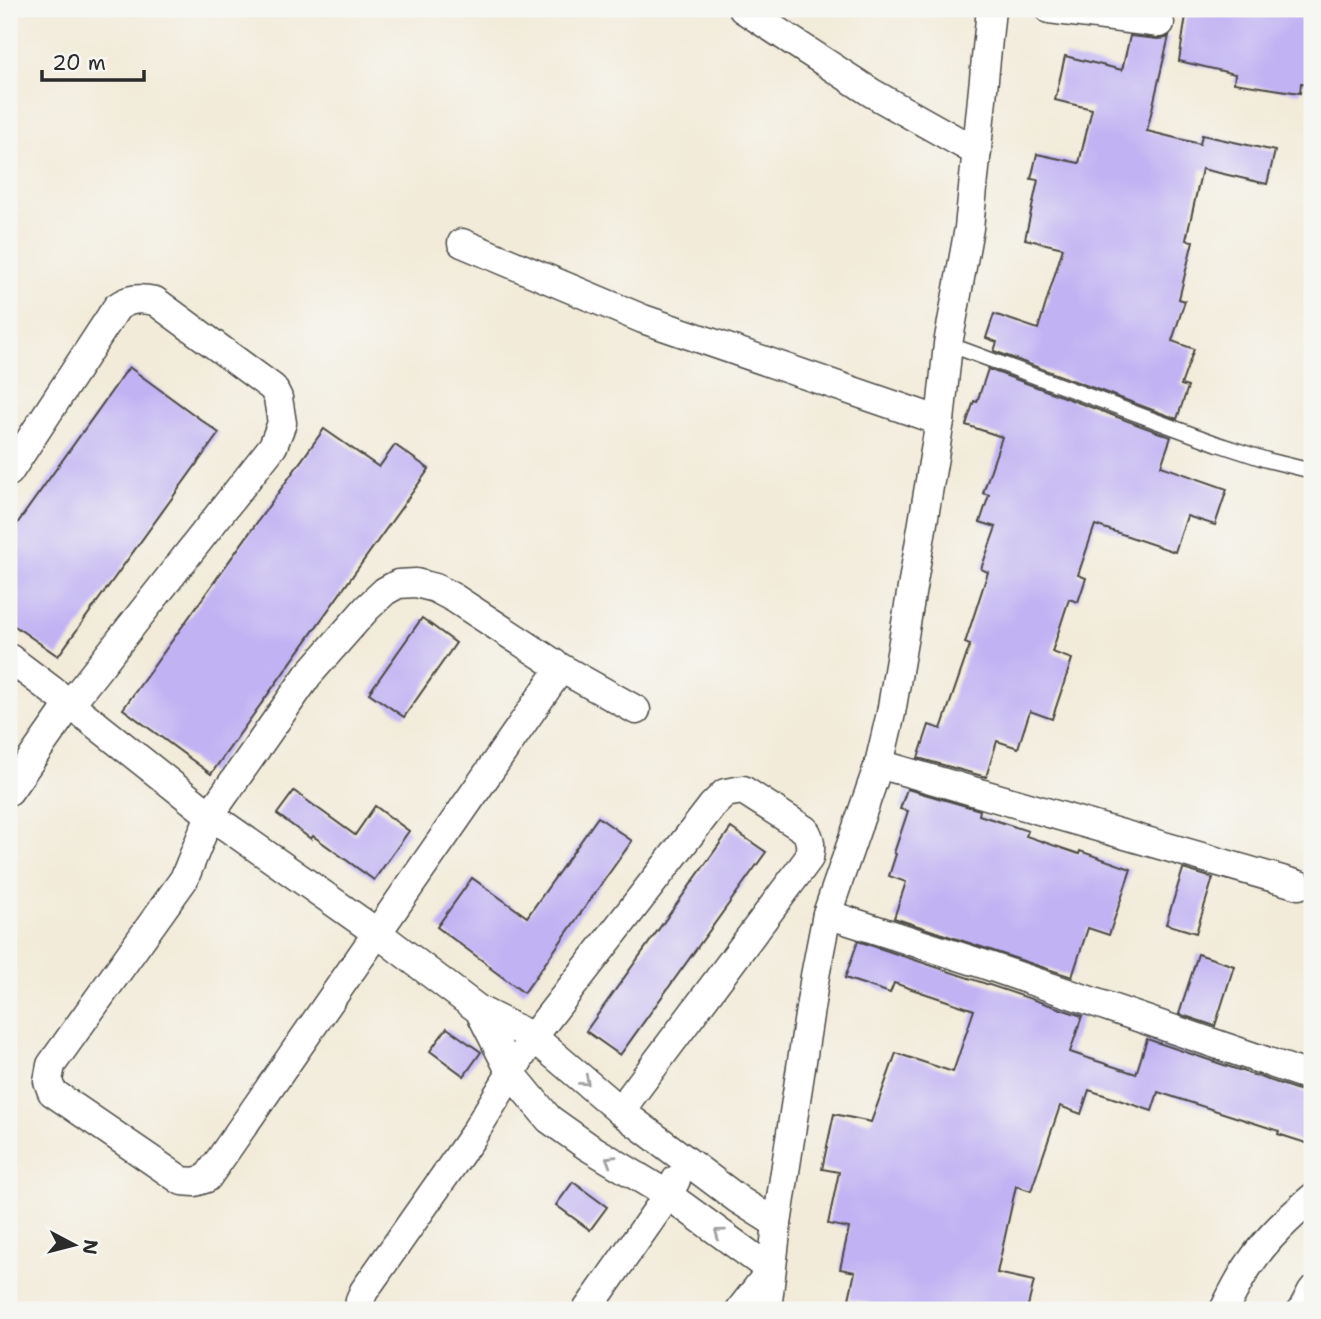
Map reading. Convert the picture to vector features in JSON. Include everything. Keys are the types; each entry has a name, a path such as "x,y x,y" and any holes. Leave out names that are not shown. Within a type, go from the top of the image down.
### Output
{"street":[{"path":"743,9 872,93 977,152"},
{"path":"767,1310 777,1224 827,914 879,764 891,713 940,421 948,344 969,228 991,9"},
{"path":"1049,9 1160,23"},
{"path":"462,243 643,319 940,421"},
{"path":"9,472 117,307 127,301 138,298 155,301 273,388 278,398 282,423 273,446 70,704 9,791"},
{"path":"561,668 207,1178 195,1182 181,1181 52,1092 48,1081 51,1065 184,879 210,815 308,675 385,591 398,584 415,583 435,588 561,668 636,710"},
{"path":"9,658 210,815 479,1010 533,1037 620,1111 739,1200 777,1224"},
{"path":"879,764 1299,885"},
{"path":"362,1310 359,1308 364,1291 472,1137 533,1037 712,806 725,793 743,790 805,830 809,835 811,848 809,858 620,1111"},
{"path":"827,914 996,968 1312,1077"},
{"path":"479,1010 511,1073 549,1119 587,1146 668,1195 771,1270"},
{"path":"587,1310 668,1195 686,1161"},
{"path":"1224,1310 1250,1263 1267,1240 1312,1198"},
{"path":"740,1310 771,1270"},
{"path":"1303,1310 1312,1291"}],"lane":[{"path":"948,344 1218,444 1312,471"}],"building":[{"path":"1187,9 1288,9 1312,12 1312,85 1301,83 1300,93 1234,83 1235,74 1179,61"},
{"path":"1130,36 1158,39 1169,36 1147,131 1200,144 1202,135 1275,151 1267,184 1202,169 1186,240 1193,241 1179,299 1185,301 1172,341 1194,349 1181,385 1188,387 1177,419 994,351 997,342 986,338 994,314 1038,329 1063,248 1025,239 1038,180 1031,179 1037,154 1079,163 1092,109 1055,100 1065,56 1122,70"},
{"path":"129,367 219,433 58,656 9,622 9,535"},
{"path":"988,369 1171,437 1161,466 1227,489 1215,525 1187,516 1175,552 1095,525 1078,575 1086,578 1078,602 1069,599 1052,652 1072,659 1052,719 1030,711 1018,748 997,741 986,777 918,758 929,725 941,729 970,645 965,643 988,572 981,569 996,527 980,522 989,495 983,493 1002,437 966,425"},
{"path":"324,429 379,467 395,445 429,469 211,774 123,709"},
{"path":"422,618 456,643 404,717 369,693"},
{"path":"907,789 980,810 979,815 1028,831 1026,836 1131,869 1109,935 1088,928 1072,977 894,918 906,882 889,876 908,811 900,809"},
{"path":"294,791 355,835 375,806 409,831 374,880 277,814"},
{"path":"598,817 632,841 524,993 437,927 472,878 527,917"},
{"path":"731,828 766,852 620,1055 586,1031"},
{"path":"1183,869 1213,878 1196,933 1166,924"},
{"path":"858,941 1082,1016 1070,1052 1136,1074 1147,1039 1312,1093 1312,1145 1278,1134 1279,1131 1158,1092 1152,1111 1089,1090 1081,1114 1060,1106 1031,1191 1016,1186 997,1273 1034,1281 1027,1310 898,1310 849,1299 855,1272 840,1269 849,1228 828,1224 839,1172 822,1169 834,1114 871,1122 896,1053 953,1072 974,1010 894,983 890,993 845,978"},
{"path":"1198,954 1234,966 1215,1026 1179,1014"},
{"path":"447,1028 481,1052 464,1076 430,1051"},
{"path":"573,1182 607,1207 590,1230 556,1205"}]}
